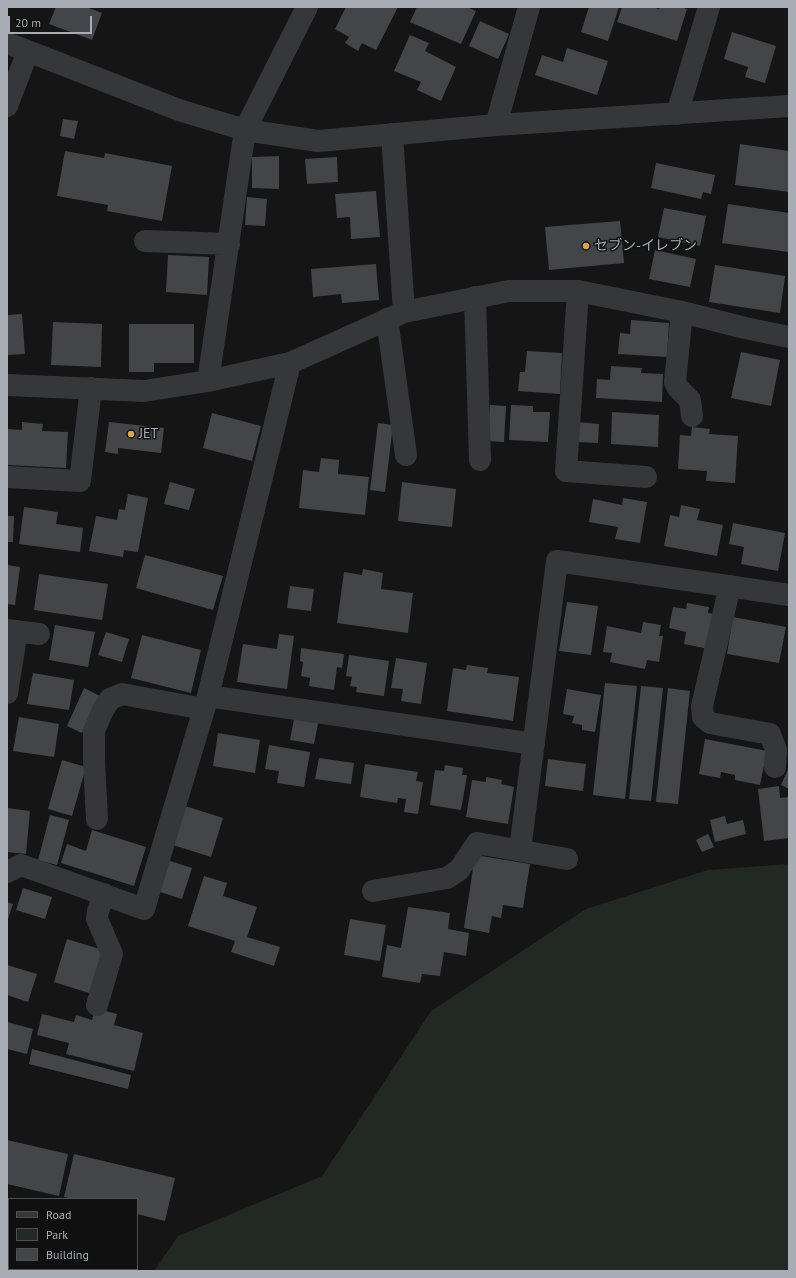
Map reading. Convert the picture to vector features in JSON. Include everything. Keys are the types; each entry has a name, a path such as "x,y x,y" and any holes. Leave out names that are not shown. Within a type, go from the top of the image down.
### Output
{"street":[{"path":"208,381 246,130 307,7"},
{"path":"496,125 529,7"},
{"path":"677,114 709,7"},
{"path":"7,43 179,110 246,130 318,140 496,125 789,106"},
{"path":"7,106 28,51"},
{"path":"392,134 396,315 406,455"},
{"path":"145,242 228,244"},
{"path":"7,385 144,391 208,381 290,363 396,315 475,297 510,291 578,291 682,312 789,337"},
{"path":"578,291 566,472 646,477"},
{"path":"475,297 480,460"},
{"path":"682,312 675,382 678,388 690,400 692,416"},
{"path":"7,872 21,865 144,909 206,702 290,363"},
{"path":"7,477 80,480 91,388"},
{"path":"520,850 558,561 789,595"},
{"path":"730,586 702,706 703,717 710,723 770,734 776,750 775,767"},
{"path":"7,693 12,631 39,634"},
{"path":"97,819 94,730 110,699 122,694 206,702 534,744"},
{"path":"373,891 447,878 459,870 477,843 567,859"},
{"path":"97,1005 112,954 97,919 104,894"}],"green space":[{"path":"789,864 789,1271 154,1271 178,1236 322,1176 431,1011 586,909 708,870"}],"building":[{"path":"56,7 86,7 102,13 92,40 49,24"},
{"path":"346,7 398,7 376,50 362,43 358,51 345,43 349,37 335,29"},
{"path":"417,7 467,7 476,11 461,44 410,22"},
{"path":"589,7 619,7 608,41 581,32"},
{"path":"622,7 652,7 659,9 660,7 681,7 687,9 677,41 617,22"},
{"path":"480,21 509,34 498,59 469,46"},
{"path":"732,32 776,46 765,83 745,77 748,67 724,59"},
{"path":"410,35 429,43 425,51 456,67 441,101 417,90 421,82 394,71"},
{"path":"567,48 608,61 597,95 535,75 542,55 563,62"},
{"path":"63,119 78,121 74,139 60,136"},
{"path":"740,144 789,151 789,192 735,185"},
{"path":"65,151 104,158 105,153 172,166 162,221 107,211 108,205 57,196"},
{"path":"279,156 279,189 252,188 252,157"},
{"path":"337,157 338,182 307,184 305,159"},
{"path":"656,163 715,175 711,194 703,192 701,199 651,188"},
{"path":"376,191 380,237 351,239 350,217 337,218 335,194"},
{"path":"247,197 267,199 265,226 245,225"},
{"path":"728,204 789,213 788,252 722,243"},
{"path":"664,208 706,216 700,246 658,237"},
{"path":"620,221 624,263 549,270 545,227"},
{"path":"655,250 696,259 690,287 649,279"},
{"path":"168,255 209,257 207,295 166,292"},
{"path":"376,264 379,300 342,303 341,294 313,297 311,269"},
{"path":"715,265 785,276 780,313 709,302"},
{"path":"22,314 25,354 7,355 7,315"},
{"path":"631,320 669,323 667,357 618,354 620,333 630,334"},
{"path":"53,322 102,324 101,367 51,365"},
{"path":"129,324 194,324 194,363 154,363 154,372 129,372"},
{"path":"527,351 562,353 560,394 518,391 520,372 525,372"},
{"path":"741,352 780,360 771,406 731,398"},
{"path":"611,366 642,368 641,373 663,374 662,402 596,398 597,379 610,380"},
{"path":"490,405 506,406 504,442 487,441"},
{"path":"511,405 533,406 533,412 550,412 548,442 509,440"},
{"path":"612,412 659,415 658,447 611,444"},
{"path":"212,413 261,426 252,461 203,448"},
{"path":"22,422 43,424 42,431 68,432 66,468 7,465 7,429 22,430"},
{"path":"109,422 164,428 161,453 118,448 118,454 105,452"},
{"path":"578,422 599,424 598,443 577,442"},
{"path":"378,423 393,425 385,492 370,490"},
{"path":"692,427 710,429 709,434 738,436 735,483 706,481 707,471 678,469 680,435 691,436"},
{"path":"321,458 339,460 338,474 369,477 365,515 299,508 303,470 319,472"},
{"path":"170,482 195,489 189,510 164,504"},
{"path":"402,482 456,489 452,527 398,521"},
{"path":"128,494 148,498 138,552 124,550 123,557 89,551 96,516 117,520 119,509 125,510"},
{"path":"623,498 647,502 640,543 615,539 618,527 589,522 593,499 622,505"},
{"path":"681,505 700,509 697,520 723,525 717,556 664,546 670,515 679,517"},
{"path":"24,507 58,512 56,524 83,528 80,552 19,544"},
{"path":"7,516 14,516 13,542 7,542"},
{"path":"733,523 785,533 778,571 741,564 744,547 729,544"},
{"path":"145,555 223,576 213,610 136,588"},
{"path":"7,565 20,567 15,605 7,604"},
{"path":"363,569 383,573 381,589 413,593 408,633 337,623 344,572 362,575"},
{"path":"39,574 108,584 102,620 34,610"},
{"path":"290,586 314,589 311,611 287,608"},
{"path":"567,602 598,606 591,655 559,651"},
{"path":"687,603 709,607 708,613 715,614 709,649 684,644 686,632 669,628 673,607 686,609"},
{"path":"733,617 786,627 779,663 727,654"},
{"path":"643,622 661,625 659,636 663,636 659,662 647,660 645,669 610,662 612,653 603,652 607,626 641,633"},
{"path":"55,625 95,632 88,667 49,660"},
{"path":"106,632 129,639 122,662 98,655"},
{"path":"279,634 294,636 287,689 237,682 243,644 277,649"},
{"path":"142,635 201,650 191,693 131,678"},
{"path":"301,648 344,654 342,668 337,667 334,690 309,686 310,678 301,676 303,662 300,661"},
{"path":"349,655 389,661 384,696 356,692 357,687 350,686 352,677 346,676"},
{"path":"396,658 427,663 421,704 401,701 403,689 391,688"},
{"path":"467,665 488,668 487,673 519,677 513,721 447,711 453,668 466,670"},
{"path":"33,673 74,680 69,710 27,704"},
{"path":"605,683 637,686 625,799 593,795"},
{"path":"641,686 663,688 651,801 629,799"},
{"path":"84,688 100,696 82,733 67,726"},
{"path":"668,688 690,691 678,804 656,802"},
{"path":"567,689 601,695 595,732 582,730 582,725 572,723 574,716 563,714"},
{"path":"19,717 59,724 54,757 13,751"},
{"path":"294,719 318,723 314,744 290,740"},
{"path":"218,733 260,740 255,773 213,766"},
{"path":"705,739 767,751 760,785 735,780 735,775 721,772 720,778 699,774"},
{"path":"269,745 310,752 304,787 277,783 279,771 265,769"},
{"path":"319,758 354,763 351,784 315,779"},
{"path":"548,759 586,764 583,791 545,786"},
{"path":"62,760 86,767 72,816 48,809"},
{"path":"365,764 418,772 416,781 423,782 418,814 404,812 406,799 398,798 397,803 360,797"},
{"path":"445,765 463,768 462,775 467,775 461,810 430,805 435,770 444,771"},
{"path":"789,767 789,789 781,785"},
{"path":"486,777 502,780 501,784 514,787 508,824 466,817 472,780 486,782"},
{"path":"779,786 780,798 789,797 789,838 764,841 758,789"},
{"path":"182,805 223,818 211,857 170,844"},
{"path":"7,808 30,811 26,854 7,852"},
{"path":"50,815 69,820 57,865 38,860"},
{"path":"725,816 727,824 743,820 746,834 715,842 710,820"},
{"path":"92,830 146,847 134,886 61,863 67,844 86,851"},
{"path":"708,834 714,847 702,852 696,840"},
{"path":"475,855 530,864 523,908 503,905 501,918 492,916 489,933 464,928"},
{"path":"167,860 192,868 182,899 157,891"},
{"path":"204,876 227,883 223,896 257,907 247,937 280,947 274,966 231,952 235,941 188,926"},
{"path":"23,888 52,897 45,919 16,910"},
{"path":"7,902 13,904 7,922"},
{"path":"408,907 450,913 448,929 469,933 466,956 444,952 440,976 422,974 420,983 382,977 387,945 401,948"},
{"path":"350,919 386,925 380,961 344,955"},
{"path":"67,939 103,950 89,993 54,982"},
{"path":"7,965 37,974 28,1002 7,995"},
{"path":"95,1008 117,1014 114,1025 143,1033 134,1071 66,1054 69,1043 37,1035 42,1014 74,1022 76,1015 92,1020"},
{"path":"7,1022 33,1029 27,1054 7,1049"},
{"path":"32,1049 131,1075 128,1089 29,1064"},
{"path":"7,1140 68,1154 59,1196 7,1184"},
{"path":"74,1154 175,1178 165,1221 138,1214 138,1198 64,1197"}],"place":[{"name":"セブン-イレブン","path":"586,246"},
{"name":"JET","path":"131,434"}]}
